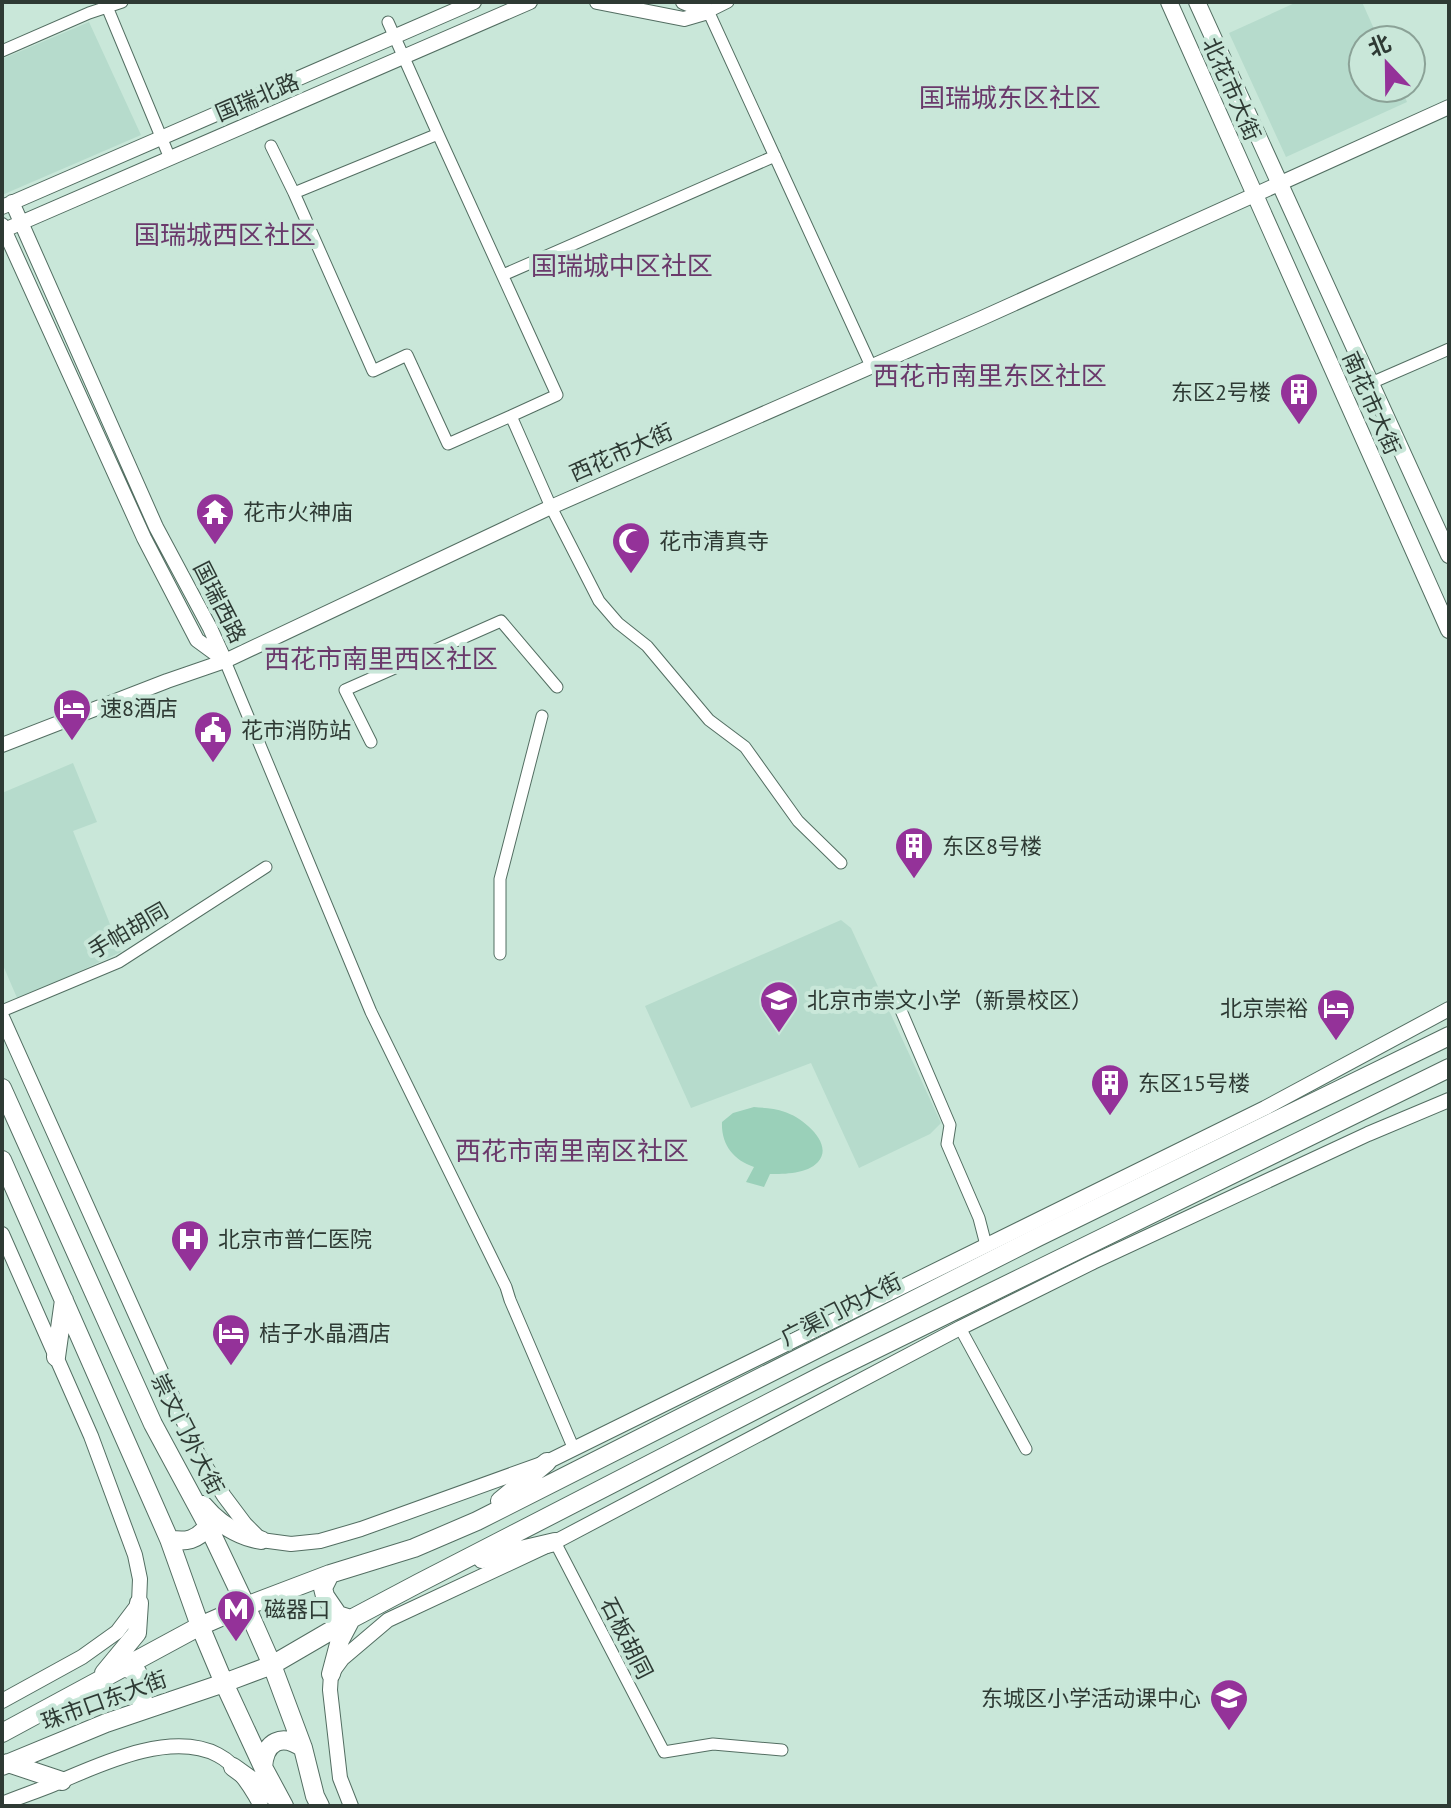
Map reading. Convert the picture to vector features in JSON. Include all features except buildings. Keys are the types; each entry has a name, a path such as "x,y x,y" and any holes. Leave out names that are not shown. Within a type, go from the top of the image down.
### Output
{"main road":[{"name":"北花市大街","path":"1169,2 1255,194"},
{"name":"北花市大街","path":"1197,2 1279,184"},
{"name":"南花市大街","path":"1279,184 1449,555"},
{"name":"南花市大街","path":"1255,194 1449,630"},
{"name":"广渠门内大街","path":"200,1626 330,1574 396,1555 477,1521 1038,1237 1449,1036"},
{"path":"272,1665 351,1619 827,1373 1449,1068"},
{"name":"崇文门外大街","path":"2,1088 153,1424 208,1526 246,1606 303,1748 320,1806"},
{"path":"2,1160 169,1539 224,1683 283,1804"},
{"path":"56,1357 64,1297"},
{"path":"477,1521 547,1462"},
{"path":"184,1482 209,1512 231,1529 245,1537 261,1540"},
{"path":"169,1539 180,1542 194,1539 202,1535 208,1526"},
{"path":"452,1567 555,1542"},
{"path":"330,1574 323,1588 325,1596 338,1615 351,1619"},
{"path":"97,1681 137,1633 139,1603"},
{"path":"331,1674 340,1640 351,1619"},
{"name":"珠市口东大街","path":"4,1731 200,1626"},
{"name":"珠市口东大街","path":"5,1765 106,1723 272,1665"},
{"path":"124,1667 137,1672 143,1683 144,1698 140,1711"},
{"path":"263,1767 263,1759 269,1748 279,1741 293,1741 303,1748"},
{"path":"5,1765 62,1781"},
{"path":"233,1767 283,1804"}],"street":[{"path":"2,51 106,5 122,2"},
{"name":"国瑞北路","path":"7,205 391,30 474,2"},
{"name":"国瑞北路","path":"3,229 530,2"},
{"path":"597,2 684,19 706,7 728,2"},
{"path":"683,2 706,7"},
{"path":"106,5 169,156"},
{"path":"706,7 871,366"},
{"path":"271,146 373,371 407,355 448,444 557,395 391,30"},
{"name":"西花市大街","path":"2,745 225,661 551,507 1449,107"},
{"path":"294,193 438,134"},
{"path":"503,275 775,156"},
{"name":"国瑞西路","path":"7,205 22,223 156,527 225,661"},
{"name":"国瑞西路","path":"3,229 144,538 197,640 225,661"},
{"path":"1371,383 1449,349"},
{"path":"511,416 551,507 599,601 618,623 647,646 709,720 745,747 798,821 841,863"},
{"path":"371,742 345,690 501,621 557,687"},
{"path":"225,661 371,1012 506,1287 573,1447"},
{"path":"500,954 500,879 542,716"},
{"name":"手帕胡同","path":"2,1014 119,962 266,867"},
{"path":"897,1001 950,1125 947,1144 979,1218 986,1245"},
{"name":"广渠门内大街","path":"261,1540 291,1544 320,1541 547,1462 1265,1108 1449,1009"},
{"name":"崇文门外大街","path":"2,1014 199,1456 224,1496 261,1540"},
{"path":"351,1806 340,1778 331,1674 342,1659 388,1620 555,1542 960,1328 1093,1262 1339,1147 1449,1100"},
{"path":"2,1234 91,1436 135,1555 140,1579 139,1603 117,1632 82,1657 2,1701"},
{"path":"960,1328 1026,1449"},
{"name":"石板胡同","path":"555,1542 664,1752 713,1744 782,1750"},
{"path":"2,1804 142,1751 177,1746 204,1749 220,1756 233,1767 261,1806"}],"shaded area":[{"path":"1297,2 1362,2 1372,24 1347,24 1347,104 1403,104 1286,157 1229,33"},
{"path":"89,22 141,135 2,195 2,59"},
{"path":"73,763 97,822 73,831 121,952 18,1000 2,963 2,793"},
{"name":"北京市崇文小学（新景校区）","path":"841,920 851,928 941,1123 930,1134 859,1168 811,1063 691,1108 645,1006"},
{"path":"754,1107 781,1111 807,1125 822,1147 818,1162 802,1171 770,1174 764,1187 746,1182 754,1167 730,1150 722,1122 733,1113"}],"place":[{"name":"东区2号楼","path":"1299,426"},
{"name":"花市火神庙","path":"215,546"},
{"name":"花市清真寺","path":"631,575"},
{"name":"速8酒店","path":"72,742"},
{"name":"花市消防站","path":"213,764"},
{"name":"东区8号楼","path":"914,880"},
{"name":"北京市崇文小学（新景校区）","path":"779,1034"},
{"name":"北京崇裕","path":"1336,1042"},
{"name":"东区15号楼","path":"1110,1117"},
{"name":"北京市普仁医院","path":"190,1273"},
{"name":"桔子水晶酒店","path":"231,1367"},
{"name":"磁器口","path":"236,1643"},
{"name":"东城区小学活动课中心","path":"1229,1732"}],"district":[{"name":"国瑞城东区社区","path":"1010,97"},
{"name":"国瑞城西区社区","path":"225,234"},
{"name":"国瑞城中区社区","path":"622,265"},
{"name":"西花市南里东区社区","path":"990,375"},
{"name":"西花市南里西区社区","path":"381,658"},
{"name":"西花市南里南区社区","path":"572,1150"}]}
